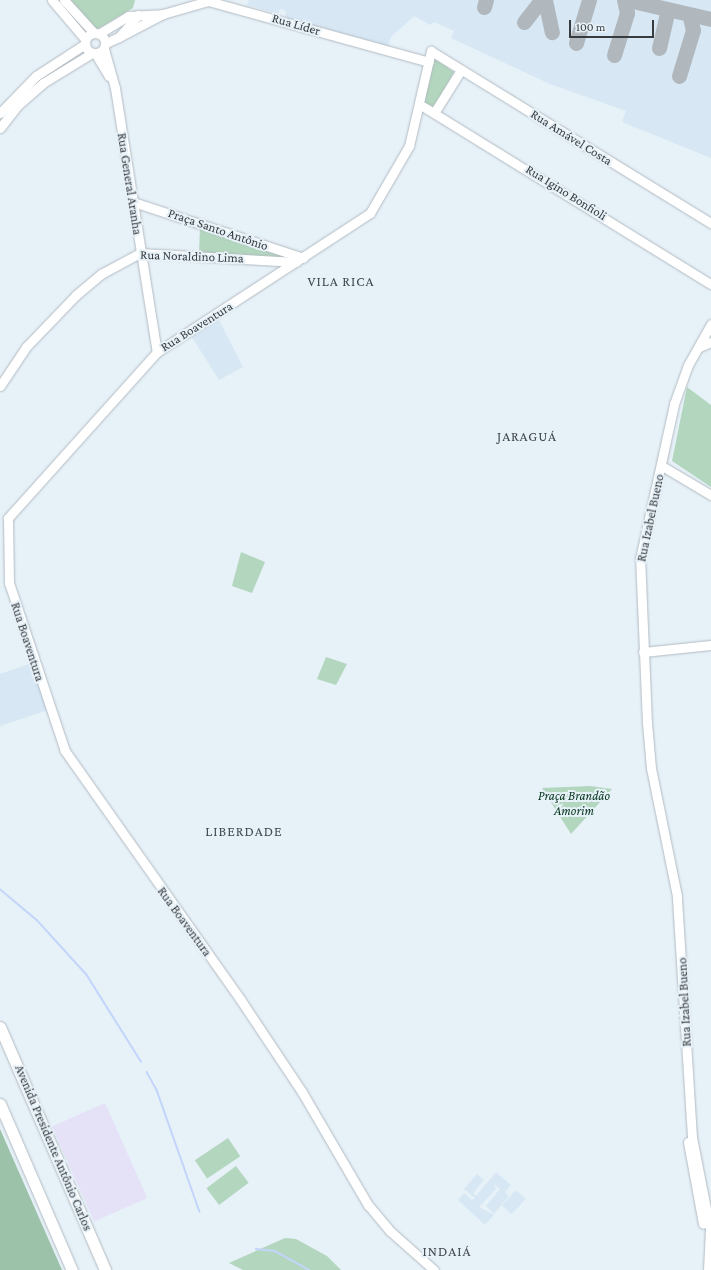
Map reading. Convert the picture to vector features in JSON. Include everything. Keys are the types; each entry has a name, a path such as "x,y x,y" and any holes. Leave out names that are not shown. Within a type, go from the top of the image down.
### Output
{"highway":[{"name":"Avenida Presidente Antônio Carlos","path":"0,1027 105,1270"},
{"path":"0,1104 72,1270"}],"street":[{"name":"Rua General Aranha","path":"52,0 93,53 115,88"},
{"name":"Rua General Aranha","path":"64,0 97,33 105,46 115,88 140,253 157,352"},
{"name":"Rua Líder","path":"0,128 43,83 119,37 164,14 208,1 428,62"},
{"name":"Rua Líder","path":"0,113 36,76 97,33 119,20 138,15 164,14"},
{"name":"Rua Líder","path":"119,37 138,15"},
{"name":"Rua Boaventura","path":"431,51 409,146 380,202 370,213 157,352 8,518 9,583 54,726 65,751 302,1092 368,1205 390,1231 434,1270"},
{"name":"Rua Amável Costa","path":"431,51 711,224"},
{"path":"434,113 461,70"},
{"name":"Rua Igino Bonfioli","path":"419,104 711,284"},
{"name":"Praça Santo Antônio","path":"133,202 299,260"},
{"name":"Rua Noraldino Lima","path":"0,386 26,347 76,295 101,274 140,253 299,260"},
{"name":"Rua Izabel Bueno","path":"708,1270 704,1198 692,1137 677,896 651,768 643,652 640,559 662,466 674,404 688,365 711,324"},
{"path":"699,347 711,342"},
{"path":"662,466 711,495"},
{"path":"643,652 711,645"},
{"name":"Rua Izabel Bueno","path":"651,768 649,780 673,897 688,1163 707,1236"},
{"path":"688,1163 704,1198"}],"shaded area":[{"path":"249,0 711,0 711,158 622,122 626,111 550,84 451,38 454,31 434,22 430,25 414,16 391,37 388,46 312,25 313,21 308,24 285,17 286,11 280,9 278,14 247,5"},
{"path":"217,316 243,367 219,380 190,334"},
{"path":"32,663 48,710 0,726 0,674"},
{"path":"105,1103 147,1198 94,1222 52,1127"},
{"path":"496,1172 511,1185 505,1192 509,1196 494,1214 486,1206 500,1189 494,1184 496,1189 479,1207 494,1215 485,1225 458,1200 464,1193 472,1200 475,1198 464,1189 477,1174 484,1180 473,1193 476,1196"},
{"path":"516,1190 526,1199 512,1214 502,1206"}],"green space":[{"path":"66,0 135,0 133,8 98,29 89,28"},
{"path":"434,58 454,72 434,107 423,102"},
{"path":"200,227 293,259 199,254"},
{"path":"687,387 711,405 711,487 672,461"},
{"path":"241,552 265,562 252,593 232,586"},
{"path":"326,657 347,664 336,685 317,679"},
{"name":"Praça Brandão Amorim","path":"590,786 612,789 571,834 542,788"},
{"path":"0,1129 62,1270 0,1270"},
{"path":"228,1138 240,1156 207,1179 195,1160"},
{"path":"236,1166 249,1183 219,1205 206,1188"},
{"path":"285,1238 296,1239 327,1256 341,1270 243,1270 229,1263"}],"waterway":[{"path":"0,889 37,920 87,975 141,1061"},
{"path":"147,1072 157,1090 200,1212"},
{"path":"256,1249 275,1251 309,1270"}],"taxiway":[{"path":"484,7 486,0"},
{"path":"524,22 541,0"},
{"path":"545,0 552,32"},
{"path":"576,43 589,0"},
{"path":"614,55 627,13 624,0"},
{"path":"628,0 711,19"},
{"path":"659,48 668,10"},
{"path":"679,76 693,30 689,14"}],"district":[{"name":"VILA RICA","path":"341,281"},
{"name":"JARAGUÁ","path":"527,436"},
{"name":"LIBERDADE","path":"244,831"},
{"name":"INDAIÁ","path":"447,1251"}]}
